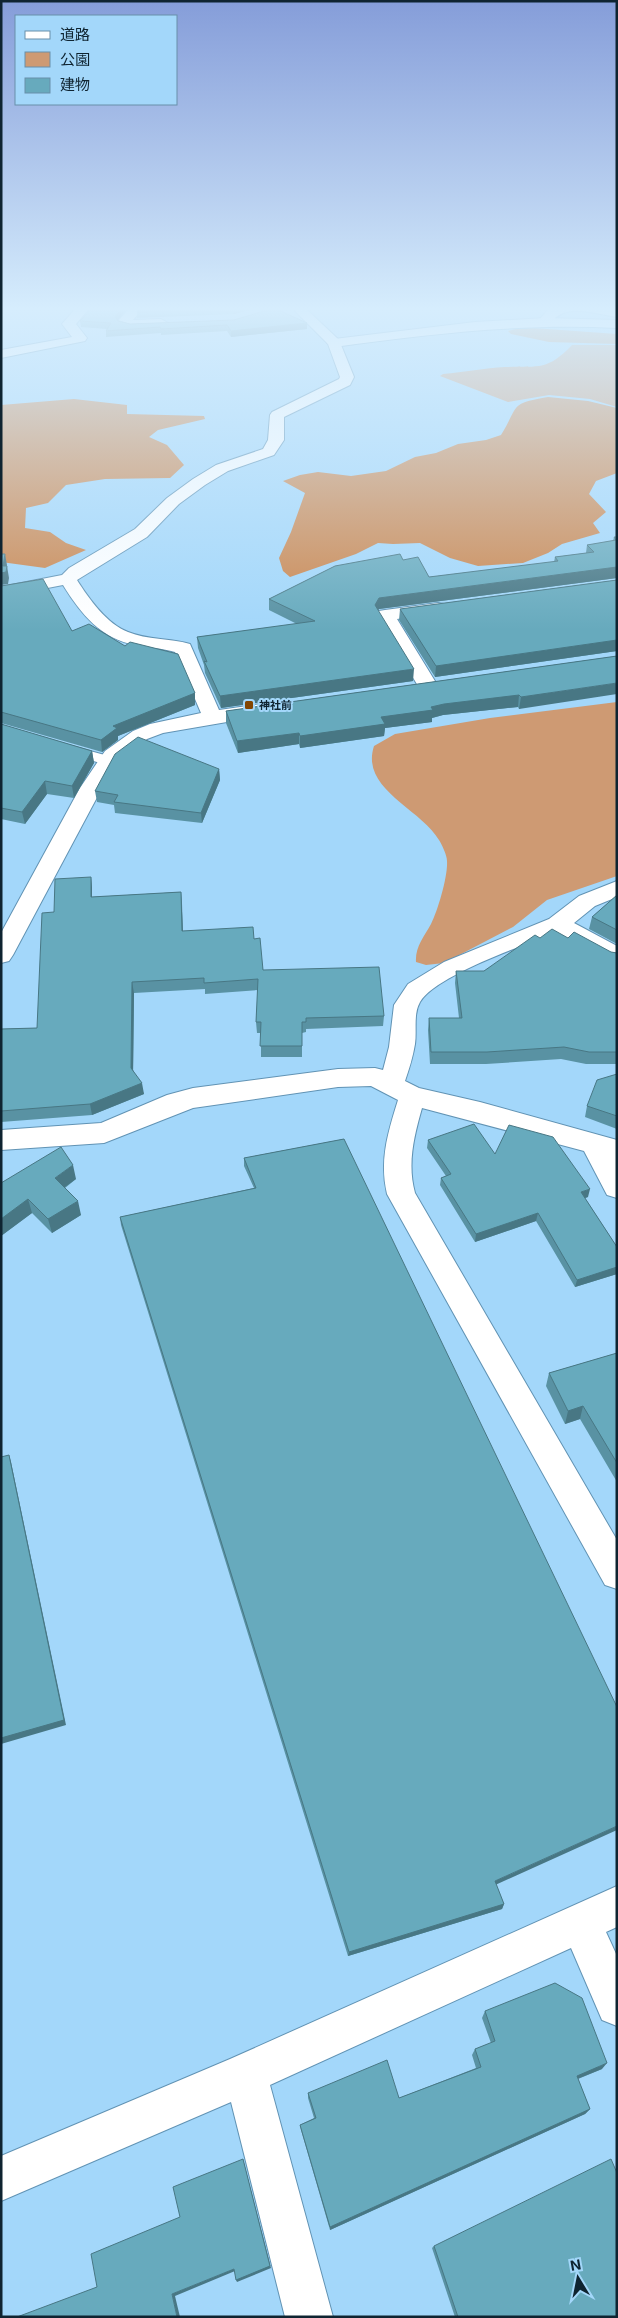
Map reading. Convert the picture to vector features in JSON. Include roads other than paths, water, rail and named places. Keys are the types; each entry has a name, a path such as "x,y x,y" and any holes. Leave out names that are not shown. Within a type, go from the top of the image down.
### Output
{"street":[{"path":"1,592 68,579 75,572 141,533 173,500 199,482 222,468 263,455 272,449 276,440 277,415 279,414"},
{"path":"68,579 75,592 110,629 121,636 166,642 182,648 212,717"},
{"path":"428,686 385,615 454,606"},
{"path":"1,955 6,936 107,760 140,735 157,728 212,717 281,707"},
{"path":"617,888 586,901 557,924 495,949 433,978 419,987 408,998 401,1049 401,1133 396,1165 396,1180 401,1194 617,1573"},
{"path":"557,924 617,956"},
{"path":"1,1140 104,1133 176,1102 193,1098 318,1080 362,1076 375,1077 402,1091 605,1147 617,1187"},
{"path":"1,2179 245,2074 599,1914 617,2005"},
{"path":"245,2074 309,2317"}],"lane":[{"path":"55,745 107,760"}],"place":[{"name":"神社前","path":"249,705"}]}
